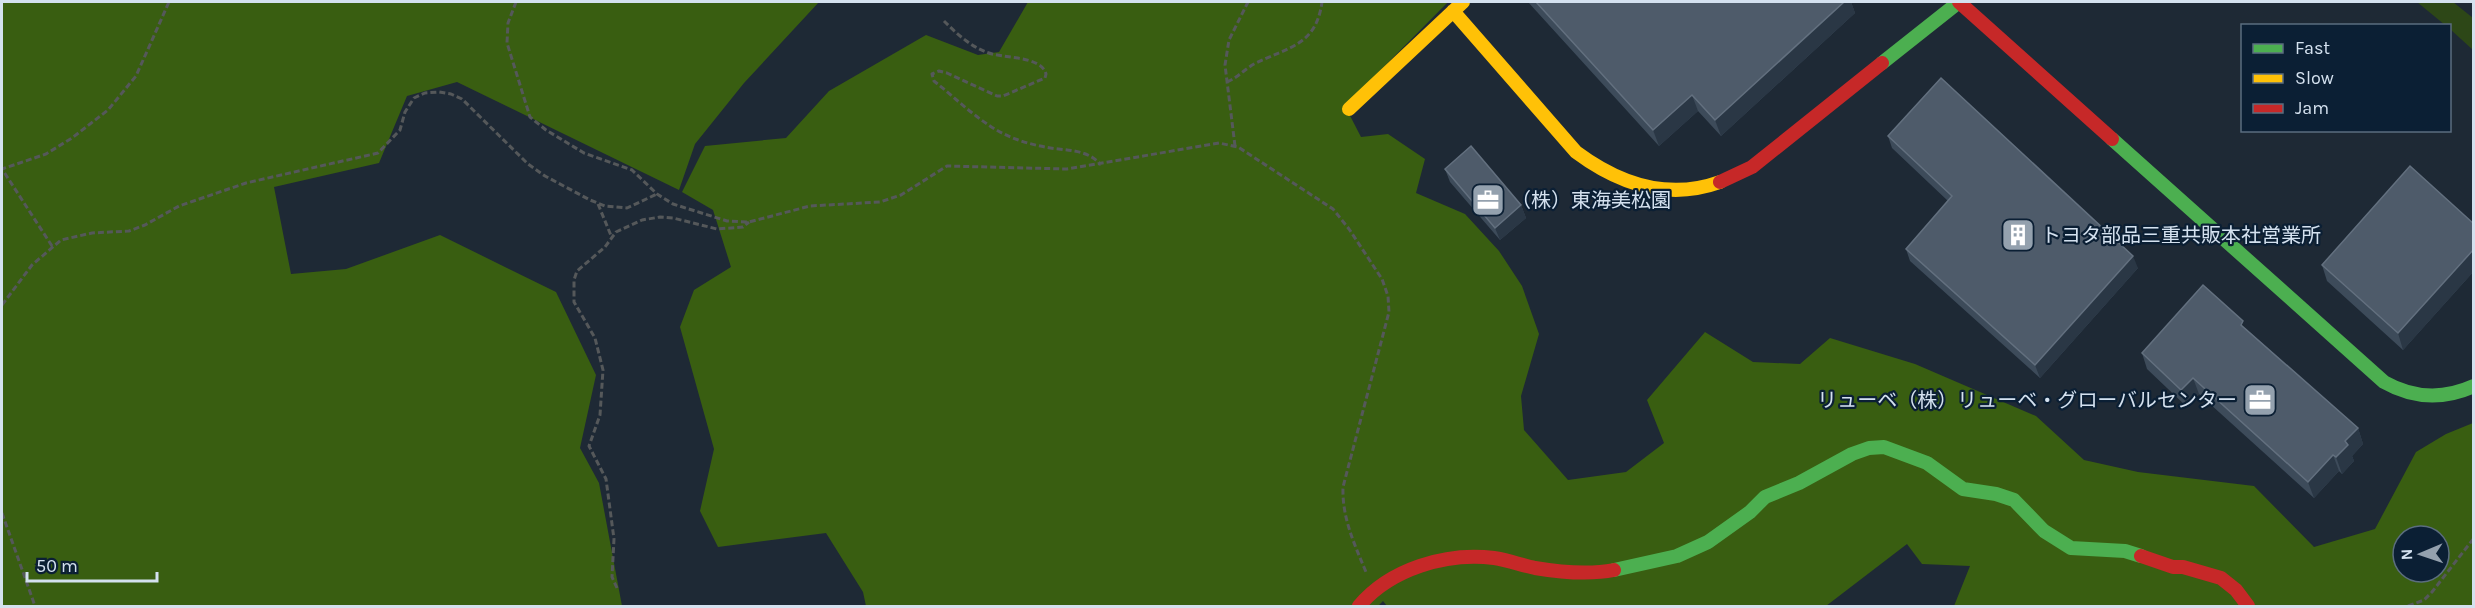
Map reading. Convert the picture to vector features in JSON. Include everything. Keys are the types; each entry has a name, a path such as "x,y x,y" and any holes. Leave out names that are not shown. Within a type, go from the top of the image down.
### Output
{"street":[{"path":"1349,109 1458,6 1576,152 1588,162 1613,178 1658,192 1714,186 1752,167 1959,2 2384,382 2406,393 2426,397 2448,396 2474,386"},
{"path":"1359,606 1371,592 1406,572 1437,561 1456,558 1488,558 1536,568 1574,572 1607,571 1677,556 1708,542 1750,512 1765,497 1799,483 1852,454 1869,448 1884,447 1927,463 1963,489 1996,494 2014,500 2044,531 2071,548 2125,551 2174,567 2183,567 2221,578 2236,590 2248,606"}],"path":[{"path":"52,247 2,169 46,154 72,138 108,110 136,76 169,2"},
{"path":"516,2 508,23 507,43 530,117 546,130 584,153 632,170 657,194 673,204 711,217 727,221 749,222 810,206 880,202 901,195 947,166 1068,169 1219,143 1235,146 1333,209 1382,279 1388,296 1389,312 1343,487 1345,520 1367,575 1371,592"},
{"path":"1235,146 1225,65 1229,40 1248,2"},
{"path":"1227,82 1256,64 1306,39 1319,16 1322,2"},
{"path":"944,21 956,33 986,52 1030,61 1040,66 1046,74 1045,78 1003,96 997,96 939,71 932,74 934,81 989,124 1011,137 1043,147 1084,153 1092,156 1101,165"},
{"path":"2,305 32,265 61,240 74,236 129,231 179,206 246,183 378,153 400,130 409,103 424,93 451,94 462,99 528,164 545,176 598,203 627,208 657,194"},
{"path":"598,203 612,238"},
{"path":"617,588 612,577 614,539 606,479 589,446 600,415 603,370 595,338 574,302 574,280 577,271 599,254 623,227 642,220 660,217 673,218 717,229 743,227 749,222"},
{"path":"2,513 35,606"},
{"path":"2408,606 2424,600 2432,592 2474,538"}],"green space":[{"path":"2,2 819,2 744,83 695,144 679,190 457,82 407,96 379,163 274,187 291,274 346,269 440,235 556,292 596,375 580,448 599,483 622,606 2,606"},
{"path":"1028,2 1448,2 1345,106 1361,137 1388,134 1425,159 1416,193 1465,214 1499,251 1522,286 1539,334 1521,396 1524,430 1568,480 1626,472 1664,443 1647,400 1705,332 1753,362 1800,364 1830,338 1915,364 2036,416 2084,460 2138,472 2254,486 2314,547 2375,529 2416,452 2446,434 2473,423 2473,606 1954,606 1970,566 1922,564 1907,544 1826,606 1387,606 1383,601 1378,606 866,606 863,592 826,533 718,547 700,511 714,449 680,327 694,290 731,267 713,210 682,192 705,146 786,138 829,91 926,35 978,55 999,52"},
{"path":"2417,2 2453,2 2473,18 2473,50 2451,30 2451,24 2444,24"}],"building":[{"path":"1536,2 1844,2 1715,120 1692,95 1653,130"},
{"name":"トヨタ部品三重共販本社営業所","path":"1941,78 2133,256 2035,365 1906,249 1952,196 1888,136"},
{"name":"（株）東海美松園","path":"1471,146 1521,205 1495,228 1445,169"},
{"path":"2410,166 2474,224 2474,249 2398,333 2322,265"},
{"name":"リューベ（株）リューベ・グローバルセンター","path":"2203,285 2243,321 2241,325 2358,428 2345,441 2348,445 2336,457 2333,455 2308,482 2193,378 2181,390 2142,353"}],"traffic: fast":[{"path":"1882,63 1959,2"},
{"path":"2112,139 2384,382 2406,392 2429,396 2451,394 2474,386"},
{"path":"1614,570 1677,556 1708,542 1750,512 1765,497 1799,483 1852,454 1869,448 1884,447 1927,463 1963,489 1996,494 2014,500 2044,531 2071,548 2125,551 2141,556"}],"traffic: slow":[{"path":"1349,109 1463,2"},
{"path":"1453,11 1576,152 1592,163 1626,181 1662,189 1681,190 1720,182"}],"traffic: jam":[{"path":"1959,2 2112,139"},
{"path":"1720,182 1752,167 1882,63"},
{"path":"2141,556 2173,567 2183,567 2221,578 2236,590 2248,606"},
{"path":"1359,606 1386,582 1403,573 1420,566 1457,558 1494,558 1564,572 1614,570"}],"place":[{"name":"（株）東海美松園","path":"1488,200"},
{"name":"トヨタ部品三重共販本社営業所","path":"2018,235"},
{"name":"リューベ（株）リューベ・グローバルセンター","path":"2260,400"}]}
